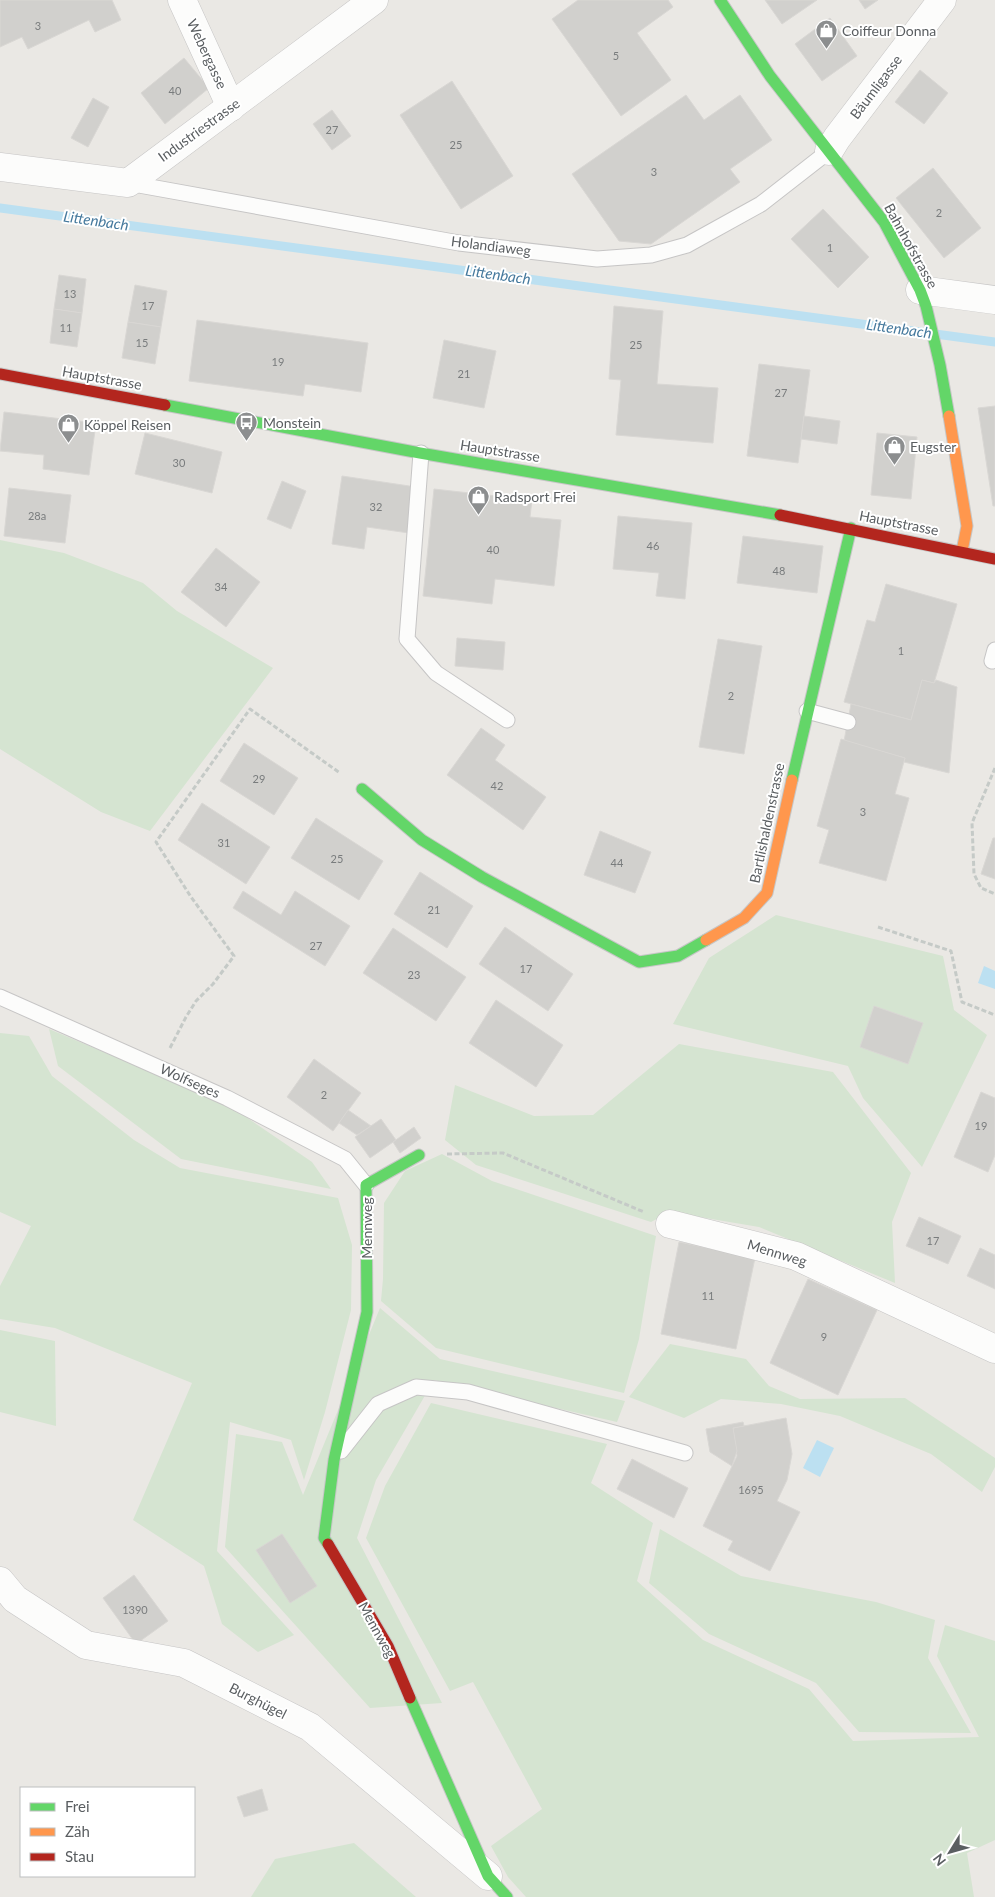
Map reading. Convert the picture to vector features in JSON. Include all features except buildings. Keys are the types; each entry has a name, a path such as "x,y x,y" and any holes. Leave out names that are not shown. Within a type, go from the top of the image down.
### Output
{"street":[{"name":"Webergasse","path":"182,0 231,107"},
{"name":"Industriestrasse","path":"128,183 374,0"},
{"name":"Bahnhofstrasse","path":"720,0 770,76 884,222 923,298 940,365 968,526 962,551"},
{"name":"Bäumligasse","path":"829,151 942,0"},
{"path":"0,167 128,183"},
{"path":"923,298 995,300"},
{"name":"Hauptstrasse","path":"0,374 421,453 600,482 851,528 995,559"},
{"name":"Bartlishaldenstrasse","path":"362,789 422,840 482,877 639,962 678,956 744,918 767,893 807,711 851,528"},
{"name":"Mennweg","path":"419,1155 366,1185 367,1312 334,1460 324,1538 388,1646 436,1761 488,1876 507,1897"},
{"name":"Mennweg","path":"670,1224 796,1256 995,1349"},
{"name":"Burghügel","path":"0,1582 15,1599 86,1645 184,1664 310,1726 488,1876"}],"lane":[{"name":"Holandiaweg","path":"128,183 459,243 597,259 651,255 687,245 761,204 829,151"},
{"path":"421,453 407,639 436,673 507,720"},
{"path":"807,711 848,722"},
{"name":"Wolfseges","path":"0,997 227,1098 345,1159 366,1185"},
{"path":"334,1460 378,1404 416,1387 468,1392 685,1453"}],"path":[{"path":"182,1026 196,1002 213,984 234,956 191,898 156,842 250,709 362,789"},
{"path":"995,768 972,823 974,874 981,888 995,894"},
{"path":"878,927 951,951 962,1002 995,1015"},
{"path":"419,1155 503,1154 670,1224"}],"green space":[{"path":"0,540 64,553 143,583 177,611 273,668 150,831 101,812 0,749"},
{"path":"776,915 943,956 954,1010 987,1035 922,1167 863,1098 848,1066 673,1024 709,958"},
{"path":"49,1029 227,1104 312,1162 331,1189 181,1159 58,1066"},
{"path":"0,1033 29,1036 52,1076 134,1140 180,1168 338,1198 352,1245 351,1310 325,1412 304,1480 291,1440 230,1422 217,1551 294,1635 258,1652 222,1624 204,1566 133,1520 192,1383 55,1328 0,1319 0,1286 31,1226 0,1212"},
{"path":"679,1044 833,1072 911,1173 892,1222 895,1283 759,1227 670,1212 651,1222 476,1165 445,1140 455,1085 534,1116 593,1115"},
{"path":"442,1154 492,1181 656,1236 639,1339 624,1393 436,1348 381,1301 384,1203 405,1171"},
{"path":"380,1308 440,1359 625,1401 617,1422 434,1380 376,1480 357,1538 442,1703 370,1708 225,1547 236,1434 282,1442 303,1495"},
{"path":"0,1330 55,1341 56,1426 0,1412"},
{"path":"670,1344 746,1359 769,1386 800,1399 905,1398 995,1458 995,1467 982,1492 931,1454 840,1416 781,1404 721,1399 684,1418 629,1397"},
{"path":"431,1403 607,1444 591,1483 653,1523 637,1581 703,1640 809,1689 853,1741 979,1737 937,1656 945,1625 995,1641 995,1840 967,1853 974,1897 526,1897 508,1877 491,1846 542,1809 473,1682 450,1691 366,1538 385,1486"},
{"path":"660,1529 741,1576 876,1602 935,1620 928,1658 971,1733 859,1732 816,1683 709,1634 649,1583"},
{"path":"354,1843 416,1897 251,1897 275,1859"}],"water":[{"path":"984,966 995,971 995,989 978,983"},
{"path":"817,1440 834,1448 820,1477 803,1468"}],"waterway":[{"name":"Littenbach","path":"0,208 995,342"}],"traffic: fast":[{"path":"720,0 770,76 884,222 920,290 926,306 940,365 949,416"},
{"path":"165,405 420,453 780,515"},
{"path":"792,780 851,528"},
{"path":"362,789 422,840 482,877 639,962 678,956 706,940"},
{"path":"328,1544 324,1538 334,1460 367,1312 366,1185 419,1155"},
{"path":"410,1698 488,1876 507,1897"}],"traffic: slow":[{"path":"949,416 967,526 962,551"},
{"path":"706,940 744,918 767,893 792,780"}],"traffic: jam":[{"path":"0,374 165,405"},
{"path":"780,515 995,559"},
{"path":"328,1544 388,1646 410,1698"}],"place":[{"name":"Coiffeur Donna","path":"826,50"},
{"name":"Monstein","path":"247,442"},
{"name":"Köppel Reisen","path":"68,444"},
{"name":"Eugster","path":"894,466"},
{"name":"Radsport Frei","path":"478,516"}]}
